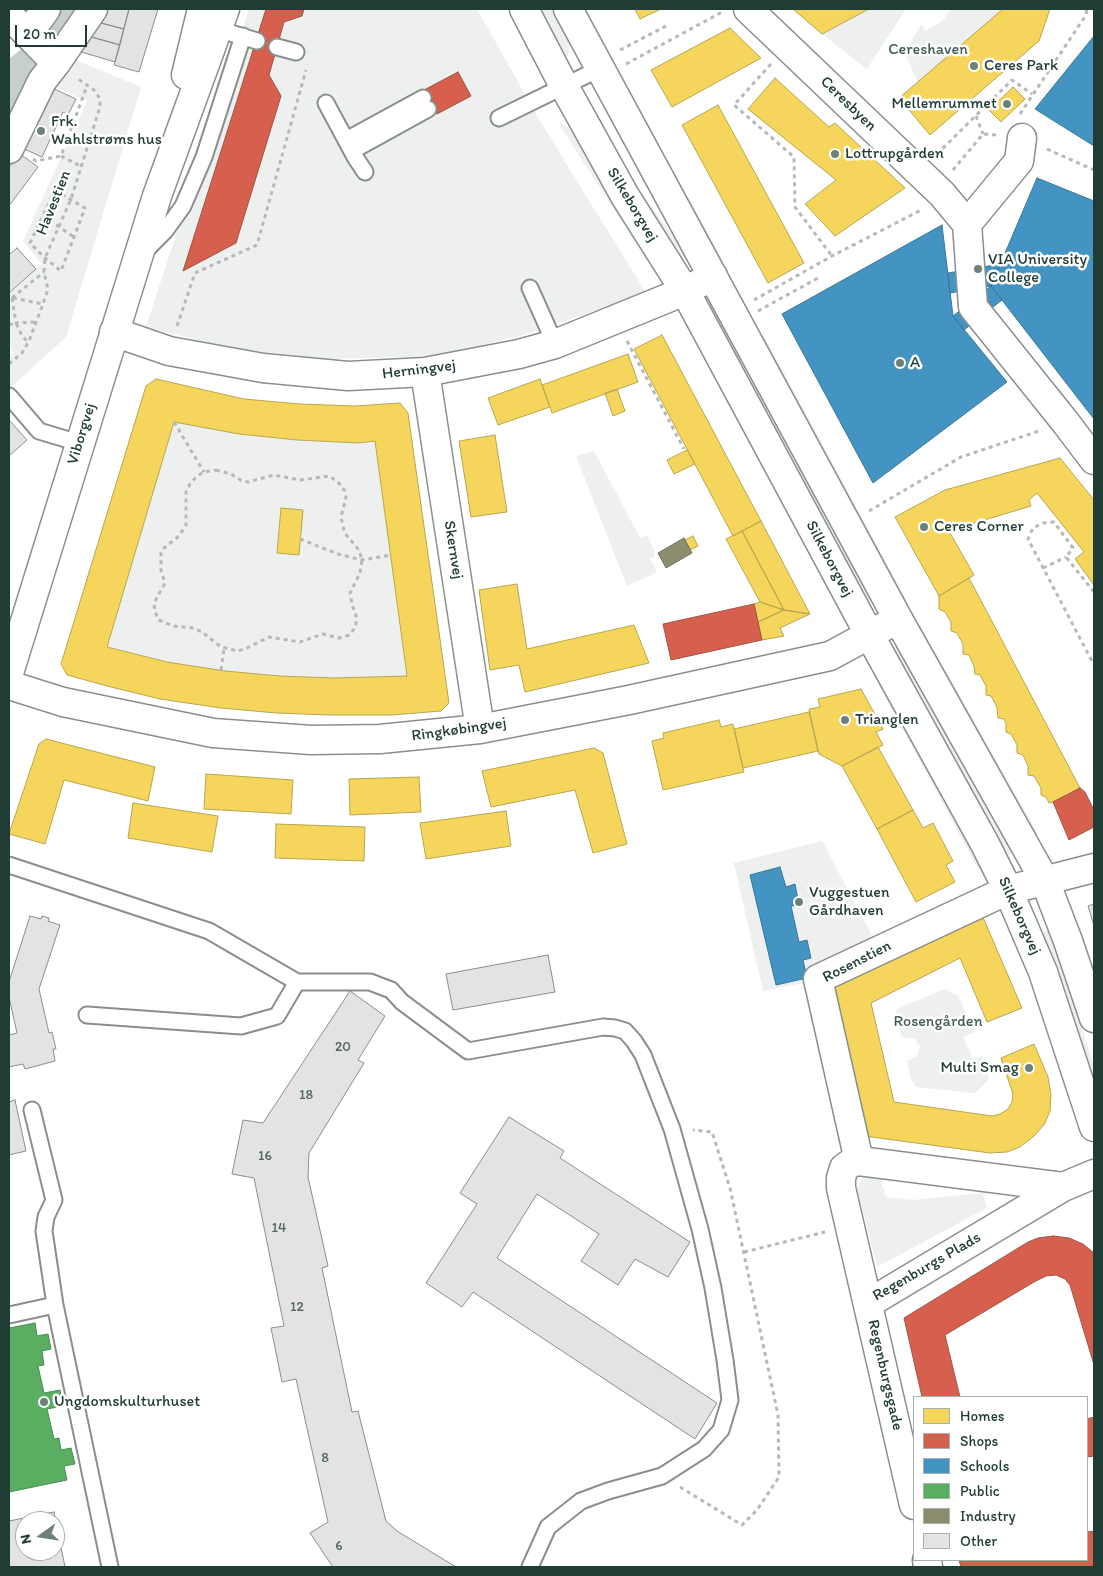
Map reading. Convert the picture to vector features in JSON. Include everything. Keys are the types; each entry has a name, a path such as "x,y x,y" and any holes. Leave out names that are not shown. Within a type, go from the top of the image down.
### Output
{"street":[{"path":"30,36 46,9"},
{"path":"9,148 54,61 93,9"},
{"name":"Silkeborgvej","path":"524,9 625,196 685,292 869,634 985,844 1008,890 1043,972 1094,1127"},
{"name":"Silkeborgvej","path":"568,9 614,62 713,276 898,619 1045,881 1094,1018"},
{"name":"Ceresbyen","path":"748,9 944,196 967,224"},
{"path":"9,15 54,61"},
{"name":"Viborgvej","path":"9,673 13,644 157,196 224,24"},
{"path":"1022,138 1019,161 967,224 973,307 1094,460"},
{"name":"Herningvej","path":"114,332 169,351 263,368 348,376 425,372 519,354 555,344 685,292 713,276"},
{"name":"Skernvej","path":"425,372 480,729"},
{"name":"Ringkøbingvej","path":"9,685 63,702 213,733 301,739 380,739 480,729 629,700 830,656 898,619"},
{"name":"Rosenstien","path":"859,1161 818,979 1008,890 1094,868"},
{"path":"859,1161 1063,1187"},
{"name":"Regenburgs Plads","path":"859,1161 851,1163 844,1168 841,1178 869,1303 1063,1187 1094,1174"},
{"name":"Regenburgsgade","path":"869,1303 913,1501"}],"lane":[{"path":"138,258 165,231 183,206 204,157 224,24"},
{"path":"277,47 296,52"},
{"path":"499,118 614,62"},
{"path":"326,103 349,146 366,172"},
{"path":"349,146 426,104"},
{"path":"530,288 555,344"},
{"path":"9,396 39,431 79,443"},
{"path":"9,865 209,931 297,982 370,982 391,990 402,1002 468,1051 603,1028 615,1028 625,1031 644,1055 672,1129 700,1229 726,1360 730,1400 721,1430 704,1449 662,1476 608,1491 581,1501 548,1527 530,1567"},
{"path":"87,1015 241,1026 277,1016 297,982"},
{"path":"32,1110 54,1200 46,1217 44,1231 55,1305 110,1567"},
{"path":"9,1315 55,1305"}],"path":[{"path":"614,62 729,9"},
{"path":"1022,138 1020,112 1086,15 1087,9"},
{"path":"614,62 666,26"},
{"path":"787,46 734,105 794,157 795,207 832,256"},
{"name":"Havestien","path":"9,364 22,353 43,304 48,289 44,272 45,258 71,199 82,167 92,127 100,107 100,99 94,90 54,61"},
{"path":"169,351 195,273 257,245 306,70"},
{"path":"919,172 1012,80 1032,94"},
{"path":"61,156 87,86"},
{"path":"976,116 983,134"},
{"path":"732,312 944,196 954,167 983,134"},
{"path":"983,134 1022,138 1094,170"},
{"path":"9,148 36,161 61,156 82,167"},
{"path":"55,190 71,199 85,208 61,271 30,243 55,190"},
{"path":"43,216 74,237"},
{"path":"12,298 44,272"},
{"path":"781,298 818,278"},
{"path":"12,298 43,304"},
{"path":"12,298 16,323 22,336 28,342"},
{"path":"9,325 35,321"},
{"path":"633,350 684,449"},
{"path":"174,422 204,472"},
{"path":"847,524 961,456 1066,423"},
{"path":"225,471 242,481 248,482 274,475 300,480 332,477 338,482 344,492 346,502 342,513 342,524 347,536 359,550 362,560 360,573 350,592 357,618 355,628 349,635 339,638 323,634 300,642 269,637 243,650 224,649 199,630 161,622 154,608 155,599 165,583 161,571 161,553 183,531 186,525 186,492 194,480 204,472 225,471"},
{"path":"1043,568 1066,556 1073,548 1054,522 1043,523 1034,528 1028,539 1043,568 1094,665"},
{"path":"300,539 338,554 362,560 391,555"},
{"path":"1066,556 1094,592"},
{"path":"221,670 224,649"},
{"path":"744,1252 850,1225"}],"shaded area":[{"path":"59,9 84,9 9,126 9,59 44,31"},
{"path":"249,9 477,9 540,121 646,293 521,336 434,356 330,359 228,348 146,327"},
{"path":"538,9 554,9 569,37 568,56 564,57"},
{"name":"Cereshaven","path":"869,9 906,9 867,69 822,34"},
{"name":"Cereshaven","path":"950,9 1003,9 918,83 905,53 921,24 925,31 943,21"},
{"path":"73,59 141,87 66,337 9,389 9,357 14,353 9,345 9,294 42,264 23,241 87,101 51,85"},
{"path":"621,78 723,261 724,268"},
{"path":"589,103 592,105 630,176 685,253 686,257 682,260 645,205"},
{"path":"560,122 571,130 577,139 657,272 656,275 564,132 559,124"},
{"path":"713,303 873,599 868,601 710,309 709,305"},
{"path":"763,334 909,607 905,604 763,341"},
{"path":"719,382 848,623 718,386"},
{"path":"174,422 239,434 297,440 358,443 375,441 407,676 334,678 225,671 167,662 107,647"},
{"path":"594,451 640,538 647,535 654,550 655,557 650,559 657,572 627,586 576,456"},
{"path":"918,625 920,625 1037,835 1035,835"},
{"path":"897,645 1014,853 1005,857 894,650 894,647"},
{"path":"872,669 874,669 969,843 981,869 978,869"},
{"name":"Vuggestuen Gårdhaven","path":"822,841 875,941 809,982 763,991 734,863"},
{"path":"1044,931 1049,931 1059,957 1094,1066 1094,1082 1041,934"},
{"name":"Rosengården","path":"945,989 958,996 974,1032 963,1037 973,1059 982,1056 989,1079 975,1093 916,1087 911,1079 907,1061 917,1056 920,1046 915,1039 902,1037 895,1017 897,1009"},
{"path":"864,1174 879,1175 886,1197 913,1200 983,1193 987,1208 877,1267 857,1188"}],"building: Homes":[{"path":"635,9 661,9 640,19"},
{"path":"793,9 869,9 822,34"},
{"name":"Ceres Park","path":"1003,9 1050,9 1039,41 930,135 899,98"},
{"path":"730,28 761,58 672,107 651,70"},
{"name":"Lottrupgården","path":"775,78 829,127 835,123 905,188 835,236 805,204 836,180 748,109"},
{"name":"Mellemrummet","path":"1013,87 1025,99 1001,122 989,110"},
{"path":"718,105 804,263 768,283 682,125"},
{"path":"662,335 761,521 733,536 634,349"},
{"path":"628,354 638,382 552,413 542,385"},
{"path":"156,379 244,399 300,404 355,406 400,403 408,413 449,703 441,711 392,715 329,715 221,708 160,699 67,675 61,664 146,386","holes":["174,422 239,434 297,440 358,443 375,441 407,676 334,678 225,671 167,662 107,647"]},
{"path":"540,379 550,407 498,425 488,398"},
{"path":"617,389 625,411 613,416 605,393"},
{"path":"495,435 507,512 471,517 459,441"},
{"path":"687,450 695,464 674,474 667,460"},
{"name":"Ceres Corner","path":"1060,458 1094,500 1094,585 1075,559 1084,552 1037,493 1029,500 1031,506 958,528 955,522 946,526 974,575 939,596 895,517 945,490"},
{"path":"281,508 303,510 299,555 277,553"},
{"path":"761,521 810,614 784,610 742,531"},
{"path":"742,531 784,610 760,602 726,539"},
{"path":"693,536 698,546 690,550 685,540"},
{"path":"969,578 1080,788 1053,802 1049,803 1046,797 1041,795 1041,788 1034,776 1028,775 1028,766 1023,755 1017,753 1017,745 1011,734 1006,732 1004,719 998,718 997,707 991,696 986,695 986,686 980,675 975,674 969,655 963,654 963,644 957,633 951,631 951,622 945,612 939,609 939,596"},
{"path":"517,584 527,649 634,625 649,663 525,692 519,665 490,670 479,590"},
{"path":"760,602 784,610 758,622 754,604"},
{"path":"784,610 810,614 780,628 784,636 762,640 758,622"},
{"name":"Trianglen","path":"861,689 883,729 876,732 883,745 842,766 819,754 809,709 820,707 818,699"},
{"path":"809,712 818,751 743,768 734,729"},
{"path":"719,720 721,727 733,724 744,772 663,790 652,741 664,738 663,733"},
{"path":"46,739 155,767 148,801 64,780 45,844 9,834 39,744"},
{"path":"878,747 913,810 877,829 842,766"},
{"path":"594,748 603,753 627,844 593,853 575,790 491,807 482,771"},
{"path":"206,774 293,780 291,814 204,809"},
{"path":"419,777 421,812 350,815 349,779"},
{"path":"133,803 218,816 212,852 128,838"},
{"path":"913,810 923,828 933,823 953,861 946,865 955,882 916,902 877,829"},
{"path":"506,811 511,846 426,859 420,823"},
{"path":"276,824 365,827 364,861 275,858"},
{"name":"Rosengården","path":"979,908 1022,1008 987,1022 960,958 871,1003 894,1102 992,1116 1000,1114 1008,1109 1012,1102 1013,1094 1001,1058 1034,1044 1048,1077 1051,1095 1050,1111 1044,1125 1020,1147 1007,1152 990,1153 864,1136 825,980"}],"building: Shops":[{"path":"266,9 304,9 302,16 284,22 269,75 281,96 236,243 183,271"},
{"path":"458,72 471,96 437,114 424,90"},
{"path":"754,604 762,640 671,660 663,624"},
{"path":"1080,788 1085,792 1094,810 1094,827 1069,840 1053,802"},
{"path":"1053,1236 1069,1238 1083,1244 1094,1253 1094,1365 1070,1285 1065,1279 1056,1275 1046,1276 945,1335 960,1396 922,1396 904,1318 1028,1242 1038,1238"},
{"path":"1094,1417 1094,1456 1088,1457 1088,1419"},
{"path":"1094,1531 1094,1567 961,1567 959,1561 1088,1561 1088,1532"}],"building: Schools":[{"path":"1094,36 1094,146 1035,109"},
{"path":"1037,178 1094,201 1094,419 991,286"},
{"name":"A","path":"942,225 953,316 1007,382 873,483 782,314"},
{"path":"1000,264 991,286 950,293 948,273"},
{"path":"991,286 1002,300 964,330 953,316"},
{"path":"780,867 786,887 795,884 799,905 791,906 799,942 807,940 811,958 803,960 807,978 776,985 750,875"}],"building: Public":[{"path":"35,1323 37,1336 48,1334 51,1349 42,1351 44,1365 38,1366 44,1393 60,1390 63,1406 47,1409 54,1439 59,1438 61,1450 71,1448 75,1464 64,1466 67,1480 9,1492 9,1328"}],"building: Industry":[{"path":"684,538 692,553 666,568 658,553"}],"building: Other":[{"path":"105,9 129,9 124,29 97,22"},
{"path":"129,9 158,9 139,72 114,65"},
{"path":"97,22 124,29 120,45 88,36"},
{"path":"88,36 120,45 115,62 78,51"},
{"name":"Frk. Wahlstrøms hus","path":"48,86 76,99 68,115 63,112 42,157 20,147"},
{"path":"19,153 38,167 9,206 9,167"},
{"path":"17,248 36,269 9,293 9,255"},
{"path":"9,420 27,440 9,456"},
{"path":"1094,904 1094,926 1088,906"},
{"path":"30,916 41,919 42,916 49,918 48,921 60,925 39,989 49,1033 52,1032 56,1049 53,1049 55,1061 25,1069 23,1064 9,1067 9,1035 17,1033 9,997 9,982"},
{"path":"548,955 555,992 453,1010 446,974"},
{"path":"350,991 385,1016 358,1060 364,1063 309,1153 308,1177 328,1266 322,1268 352,1412 358,1411 386,1521 397,1531 456,1567 333,1567 310,1533 328,1522 296,1379 282,1382 271,1328 284,1326 254,1178 232,1174 243,1120 263,1123"},
{"path":"15,1100 26,1151 9,1155 9,1102"},
{"path":"509,1117 564,1151 560,1158 690,1242 668,1277 635,1259 618,1285 581,1261 599,1234 537,1194 497,1258 717,1403 695,1439 473,1292 462,1307 426,1283 477,1204 460,1193"},
{"path":"15,1520 15,1561 64,1561 65,1567 9,1567 9,1521"}],"place":[{"name":"Ceres Park","path":"974,66"},
{"name":"Mellemrummet","path":"1007,104"},
{"name":"Frk. Wahlstrøms hus","path":"41,131"},
{"name":"Lottrupgården","path":"835,154"},
{"name":"VIA University College","path":"978,269"},
{"name":"A","path":"900,363"},
{"name":"Ceres Corner","path":"924,527"},
{"name":"Trianglen","path":"845,720"},
{"name":"Vuggestuen Gårdhaven","path":"799,902"},
{"name":"Multi Smag","path":"1029,1068"},
{"name":"Ungdomskulturhuset","path":"44,1402"}]}
